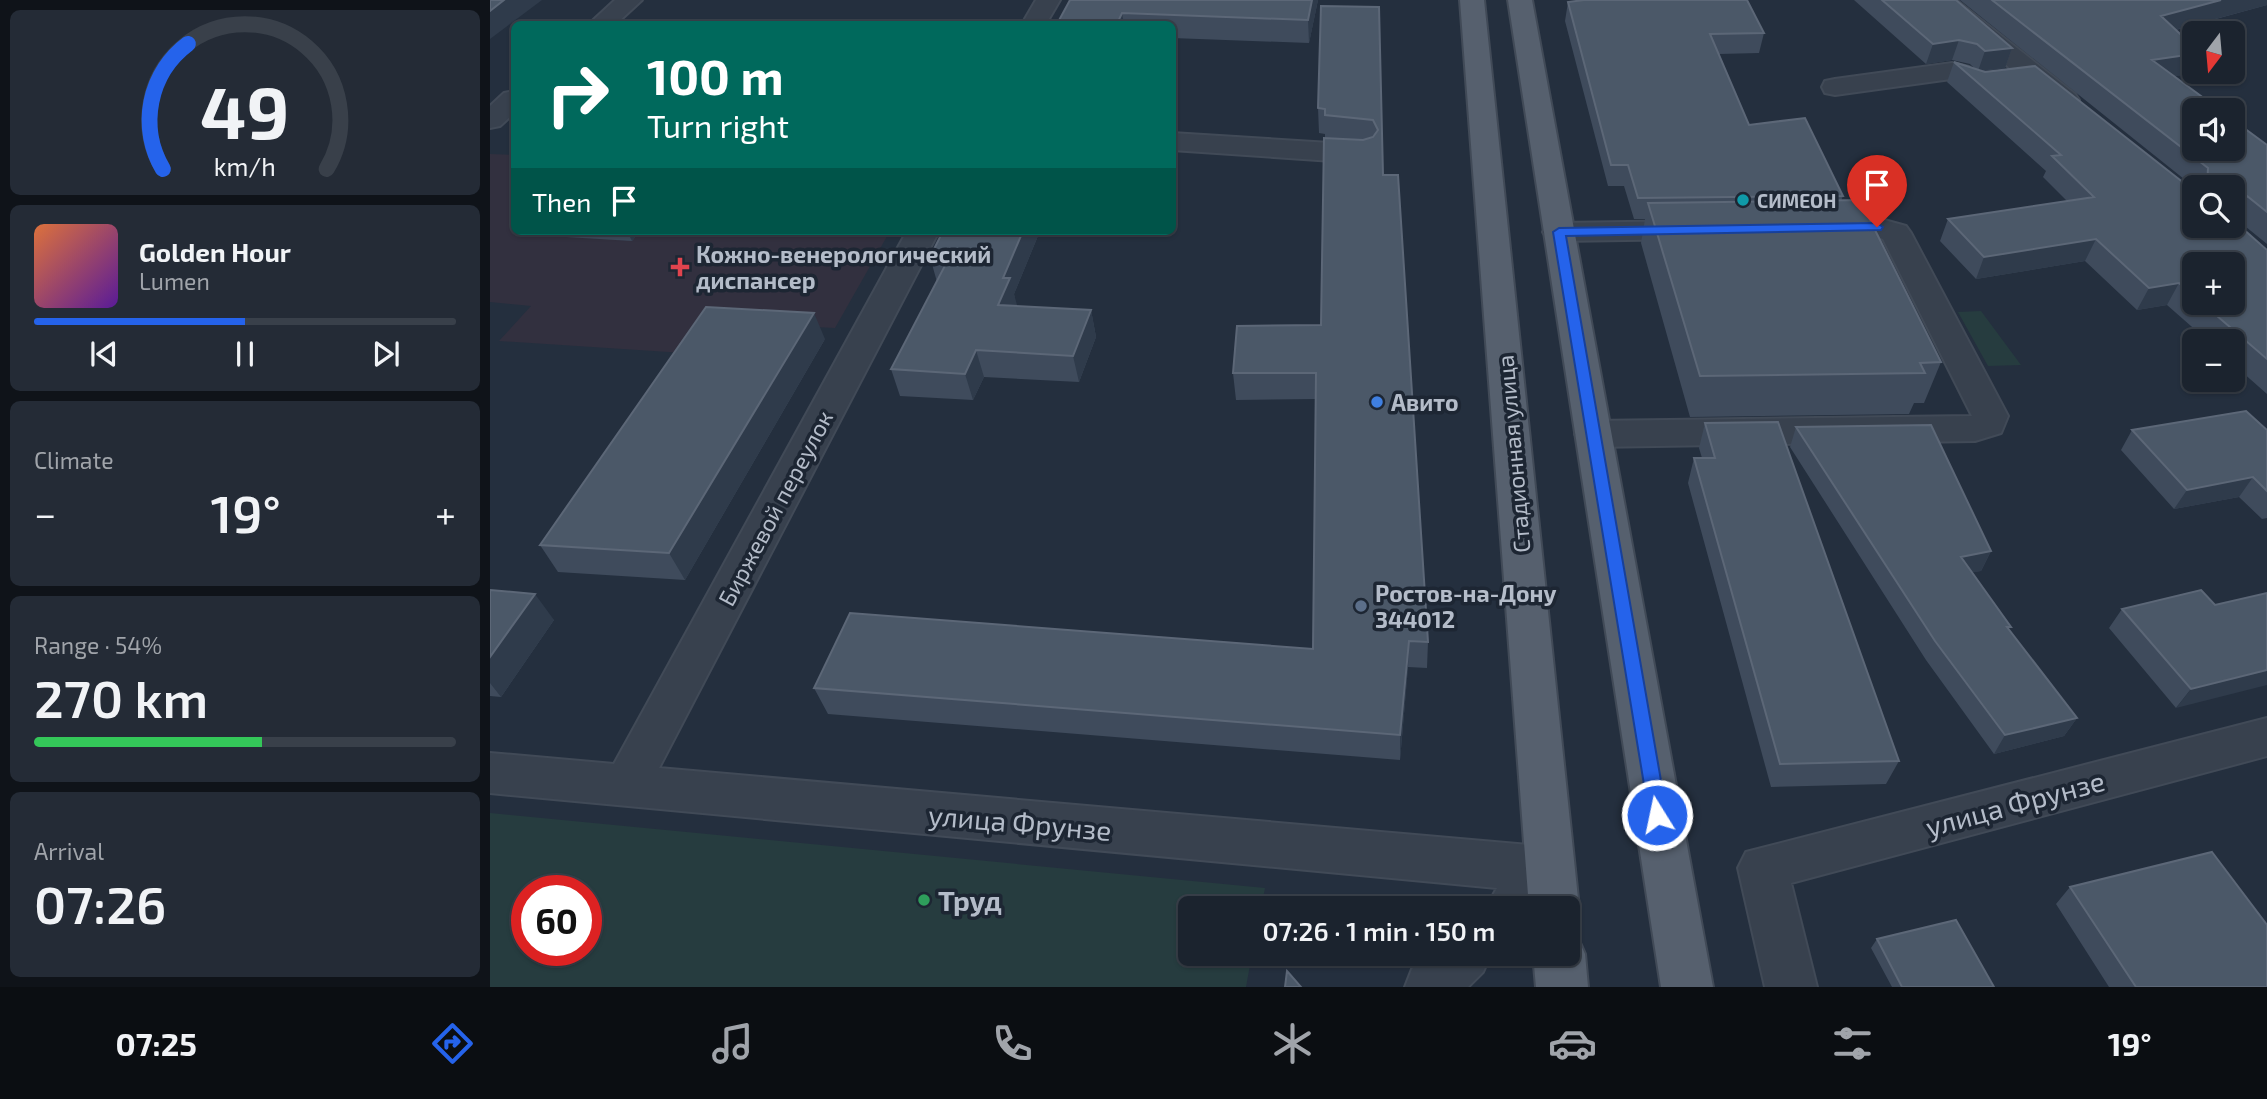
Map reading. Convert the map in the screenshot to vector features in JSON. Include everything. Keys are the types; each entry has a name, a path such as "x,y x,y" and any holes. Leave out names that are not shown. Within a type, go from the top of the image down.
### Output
{"main road":[{"name":"Стадионная улица","path":"1472,0 1552,889"},
{"path":"1520,0 1687,987"},
{"path":"1560,966 1562,987"}],"street":[{"path":"605,21 630,0"},
{"path":"1036,21 1048,0"},
{"path":"1941,0 2087,118"},
{"path":"1835,87 1952,71 1971,83 2034,75"},
{"path":"490,120 511,102"},
{"path":"1176,141 1362,154"},
{"path":"1593,434 1975,428 1988,424 1990,416 1895,233 1877,227 1794,228"},
{"path":"1559,232 1725,229"},
{"name":"Биржевой переулок","path":"626,786 921,235"},
{"name":"улица Фрунзе","path":"1791,987 1763,868 2267,737"},
{"name":"улица Фрунзе","path":"490,773 1552,889"},
{"path":"1431,987 1453,966"}],"shaded area":[{"name":"Кожно-венерологический диспансер","path":"490,154 511,155 511,235 888,235 835,328 709,322 684,353 499,341 531,306 490,302"}],"green space":[{"path":"1981,311 2021,365 1988,366 1958,312"},
{"name":"Труд","path":"490,813 1265,888 1263,896 1178,896 1178,966 1250,966 1246,987 490,987"}],"building":[{"path":"490,0 504,0 490,11"},
{"path":"1070,0 1312,0 1308,20 1122,13 1118,21 1059,21"},
{"path":"1747,0 1764,33 1710,34 1749,125 1805,118 1843,196 1638,198 1628,165 1611,165 1568,2"},
{"path":"1882,0 1956,0 2012,48 1985,51 1977,44 1959,40 1933,44"},
{"path":"1992,0 2221,0 2161,16 2182,36 2182,56 2152,60 2204,98 2182,98 2182,148"},
{"path":"1321,6 1379,7 1383,175 1398,175 1428,642 1409,641 1400,735 814,688 850,613 1313,649 1316,373 1233,373 1237,326 1321,325 1324,138 1363,140 1373,137 1378,130 1373,120 1325,115 1325,109 1318,108"},
{"path":"1954,62 1985,72 2035,66 2182,182 2182,238 2245,238 2245,231 2267,250 2267,359 2245,340 2245,329 2232,329 2216,315 2245,315 2245,252 2182,252 2182,286 2179,283 2149,288 2096,239 1984,257 1948,219 2094,197 2052,156 2061,155"},
{"path":"2245,129 2267,145 2267,212 2247,196 2245,198 2245,175 2208,175 2208,168 2199,161 2245,161"},
{"path":"1860,200 1941,362 1920,363 1925,373 1700,376 1648,203"},
{"path":"941,235 1021,235 1003,278 1010,278 998,305 1091,310 1073,356 976,350 965,374 891,369 949,258 930,257"},
{"path":"706,307 814,313 669,553 540,545"},
{"path":"2246,411 2267,430 2267,491 2253,477 2187,490 2132,430"},
{"path":"1778,422 1899,761 1780,764 1694,458 1715,458 1705,423"},
{"path":"1931,425 1991,551 1961,557 2011,627 2007,627 2077,718 2005,735 1935,641 1796,427"},
{"path":"490,590 535,594 490,657"},
{"path":"2201,590 2215,605 2267,593 2267,670 2191,689 2122,609"},
{"path":"2212,852 2267,925 2267,987 2136,987 2070,887"},
{"path":"1956,920 1994,987 1902,987 1877,939"},
{"path":"1287,971 1301,987 1285,987"}],"place":[{"name":"СИМЕОН","path":"1743,200"},
{"name":"Кожно-венерологический диспансер","path":"680,267"},
{"name":"Авито","path":"1377,402"},
{"name":"Ростов-на-Дону 344012","path":"1361,606"},
{"name":"Труд","path":"924,900"}],"route":[{"path":"1657,815 1559,232 1877,227"}]}
